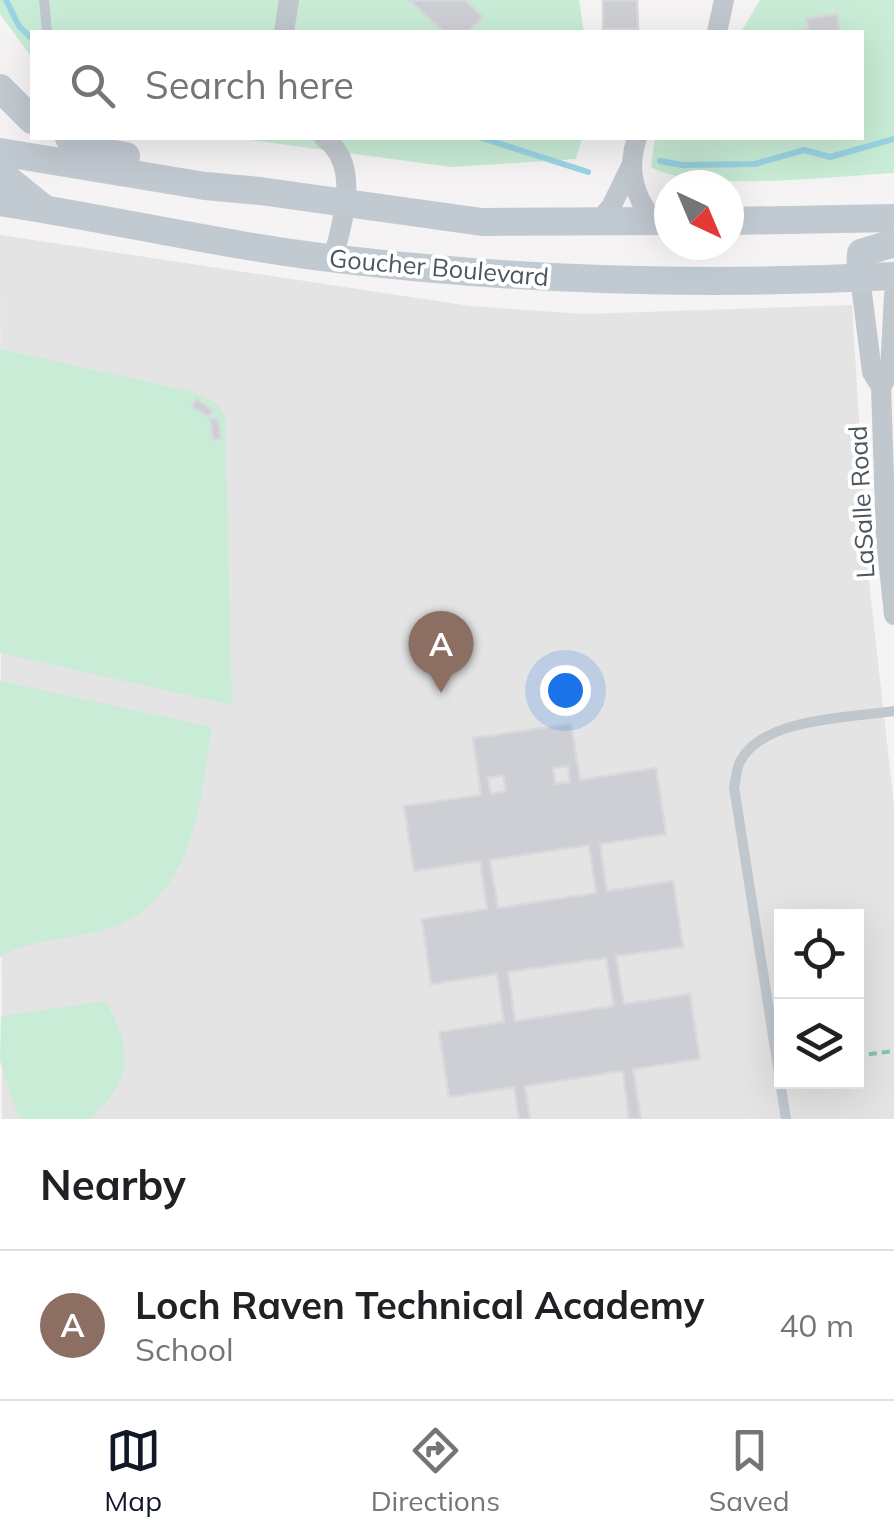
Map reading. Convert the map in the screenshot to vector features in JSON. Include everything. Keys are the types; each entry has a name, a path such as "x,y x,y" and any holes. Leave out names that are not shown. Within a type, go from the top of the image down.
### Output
{"main road":[{"path":"0,88 30,119"},
{"name":"Goucher Boulevard","path":"74,140 96,150 172,164 205,186 482,222 654,221"},
{"path":"0,152 205,186"},
{"name":"Goucher Boulevard","path":"0,173 43,208 334,259 643,282 894,276"},
{"path":"0,202 43,208"},
{"path":"744,221 894,218"},
{"path":"860,278 861,253 894,243"}],"street":[{"path":"284,30 288,0"},
{"path":"717,30 724,0"},
{"path":"327,140 344,168 346,204 334,259"},
{"path":"598,221 611,207 633,162 637,140"},
{"path":"633,162 638,201 654,214"},
{"name":"LaSalle Road","path":"860,278 872,372 880,387 886,539 894,615"},
{"name":"LaSalle Road","path":"880,387 890,372 894,294"}],"lane":[{"path":"44,0 46,29"},
{"path":"786,1119 734,788 738,765 750,748 787,727 894,712"}],"path":[{"path":"864,1055 894,1051"}],"shaded area":[{"path":"0,235 470,306 584,314 852,305 869,581 894,805 894,1119 2,1119"}],"green space":[{"path":"0,0 579,0 584,30 30,30 30,55 0,14"},
{"path":"760,0 894,0 894,173 744,181 744,170 651,167 655,140 864,140 864,30 742,30"},
{"path":"250,140 581,140 576,159 452,167"},
{"path":"0,349 193,392 217,404 225,417 232,705 0,653"},
{"path":"0,681 212,727 187,848 157,898 134,917 103,930 38,943 0,957"},
{"path":"105,1001 124,1049 121,1077 114,1091 90,1119 18,1116 0,1061 1,1016"}],"building":[{"path":"409,0 465,0 483,17 470,30 442,30"},
{"path":"603,0 637,0 638,29 603,29"},
{"path":"837,14 840,30 802,30 808,29 806,19"},
{"path":"196,399 213,410 208,417 192,406"},
{"path":"210,419 218,419 221,439 213,440"},
{"path":"571,724 580,780 656,768 666,834 600,844 607,891 673,881 683,947 616,956 624,1004 690,994 700,1059 633,1069 641,1119 629,1119 623,1071 525,1086 530,1119 519,1119 514,1087 449,1097 439,1032 504,1022 497,974 431,984 422,919 487,909 480,861 414,871 404,806 481,795 473,738","holes":["568,766 570,782 555,784 553,768","503,775 506,791 491,794 488,778","589,845 596,893 498,908 490,860","606,958 614,1006 515,1021 508,972"]}],"waterway":[{"path":"6,0 19,26 30,37"},
{"path":"660,161 682,165 755,164 804,150 830,157 894,139"},
{"path":"488,140 588,172"}],"place":[{"name":"Loch Raven Technical Academy","path":"441,693"}]}
